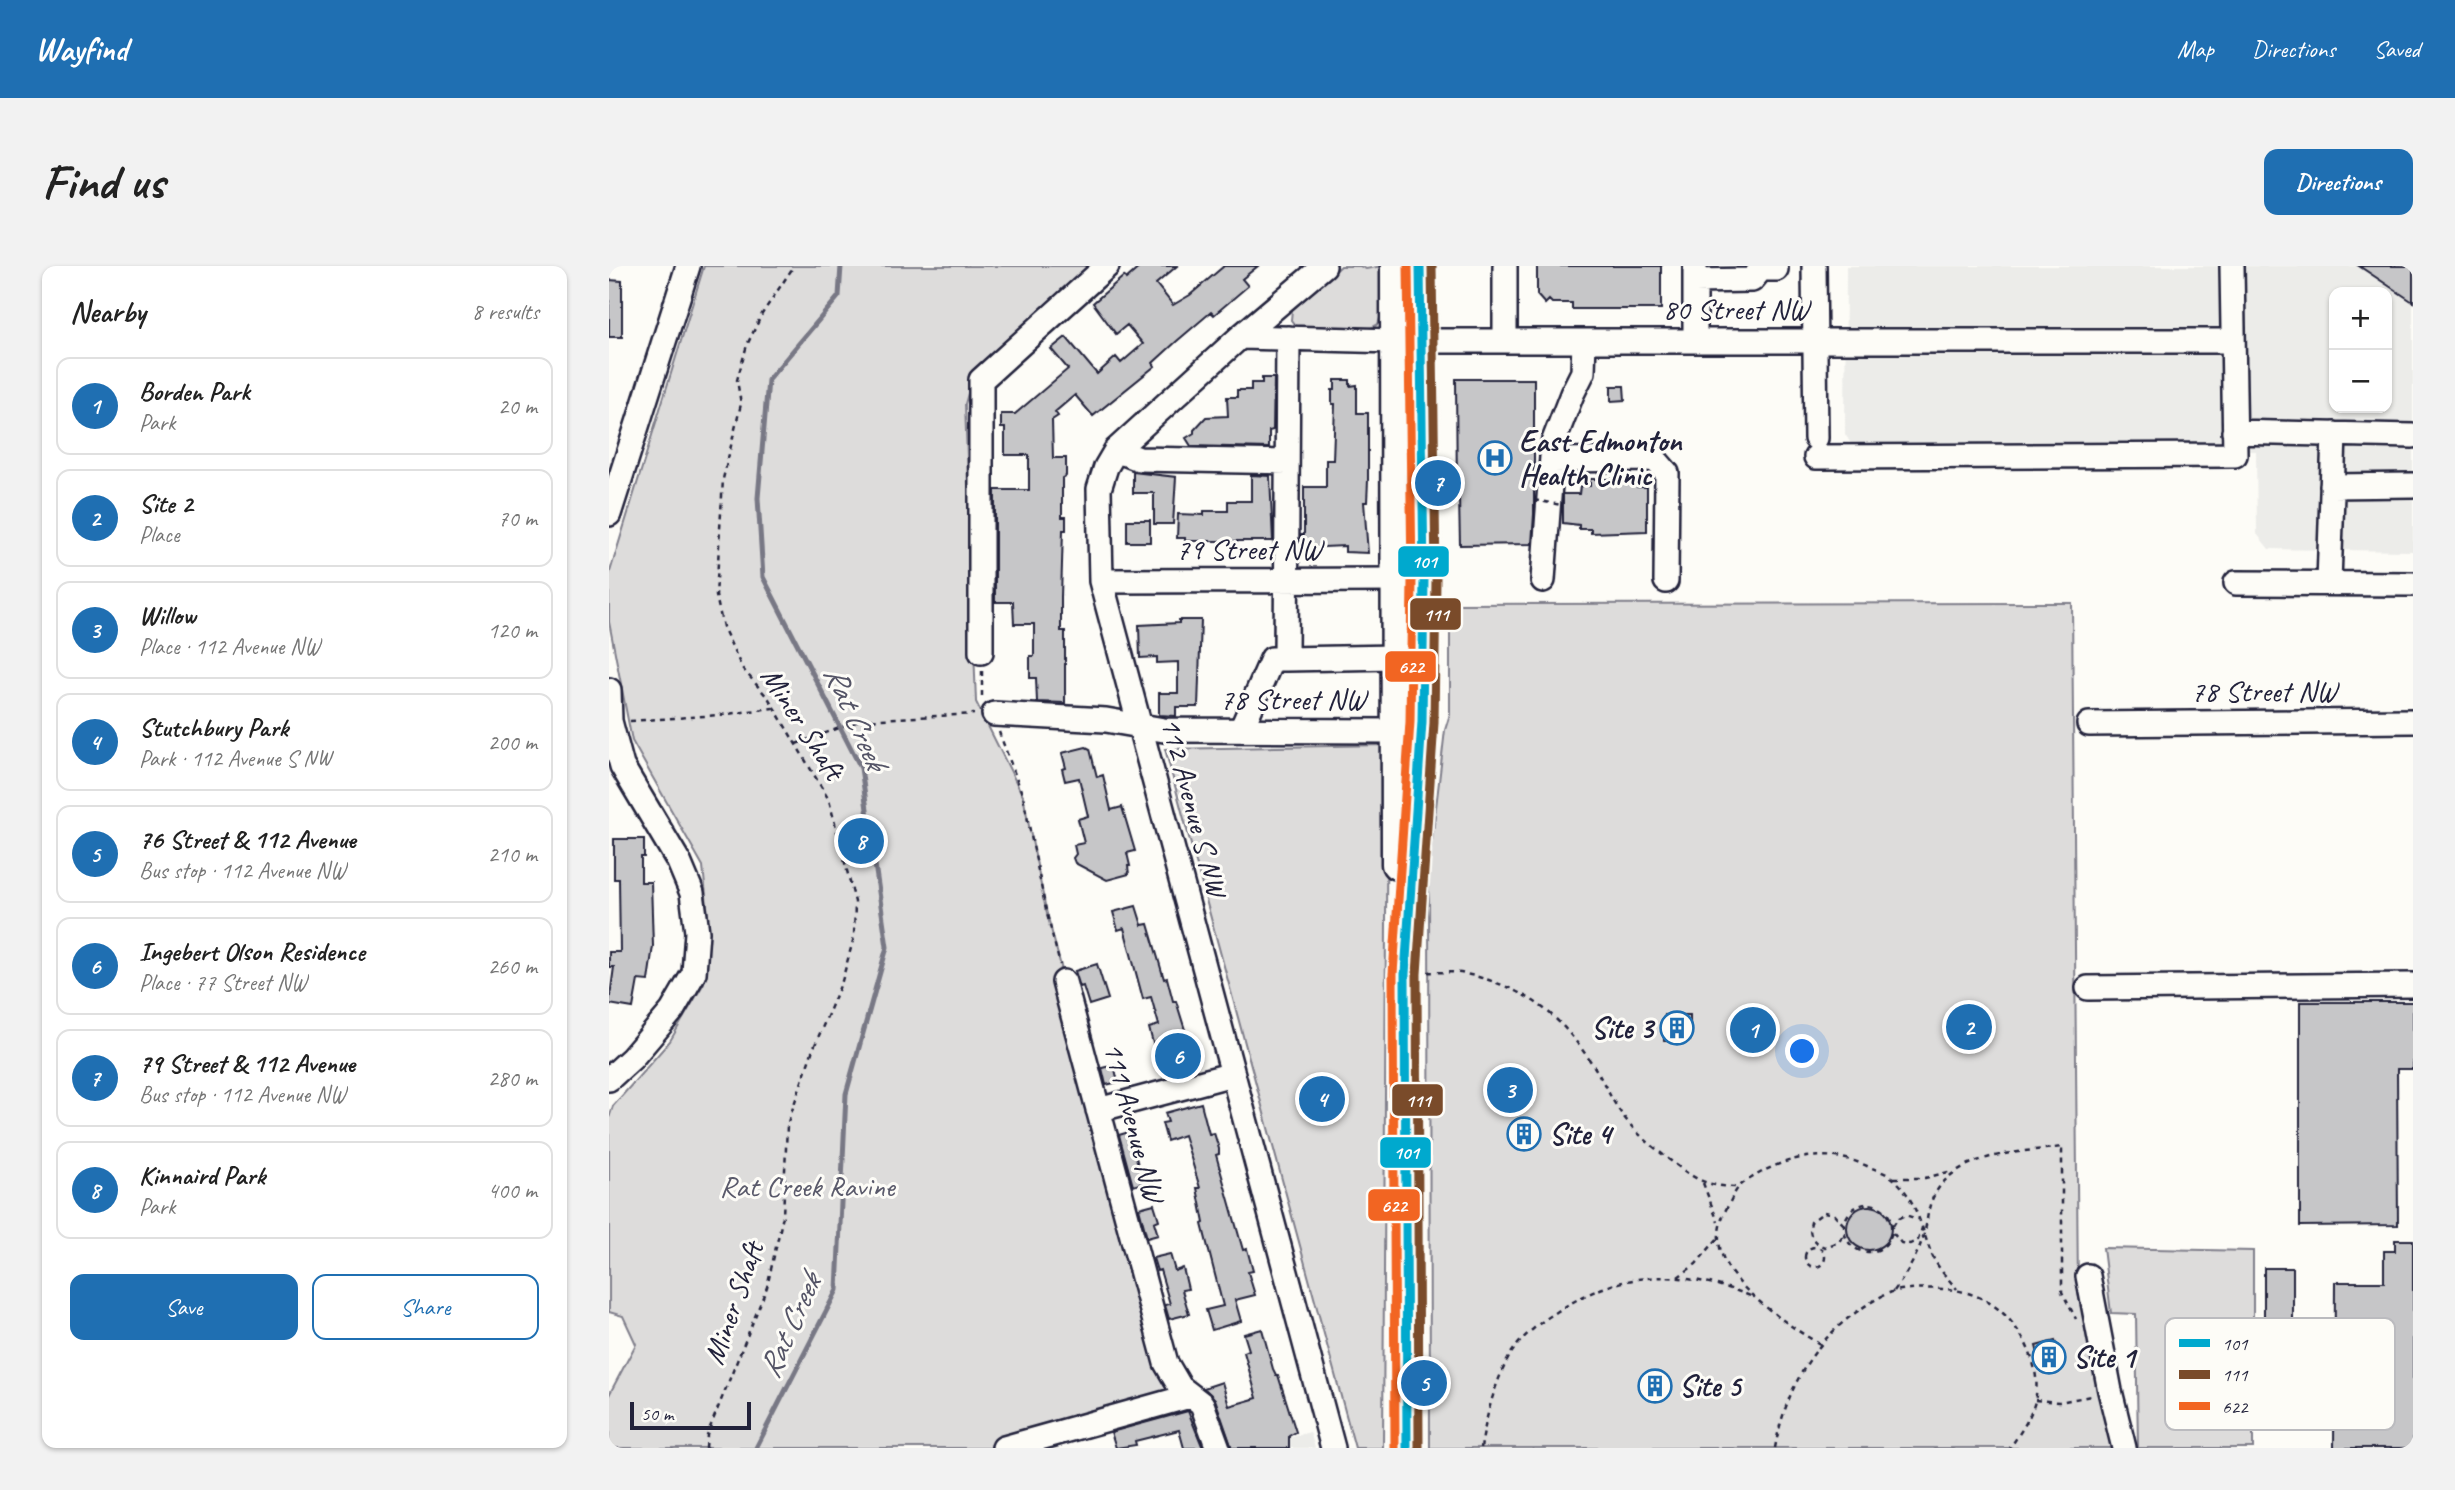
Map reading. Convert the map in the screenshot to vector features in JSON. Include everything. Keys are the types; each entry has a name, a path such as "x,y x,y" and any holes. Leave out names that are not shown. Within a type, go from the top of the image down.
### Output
{"main road":[{"path":"1396,266 1408,341 1424,580 1409,727 1395,829 1416,973 1407,1448"},
{"path":"1409,727 1396,657 1408,341 1420,266"}],"street":[{"path":"609,514 688,266"},
{"path":"981,652 981,380 1107,266"},
{"name":"112 Avenue S NW","path":"1324,266 1240,337 1116,450 1105,467 1099,489 1101,581 1333,1448"},
{"path":"1505,266 1505,341"},
{"path":"1815,266 1816,447 2235,455 2232,266"},
{"path":"1695,341 1695,274 1752,280 1761,269 1776,269"},
{"name":"80 Street NW","path":"1240,337 1408,341 2232,341"},
{"path":"1286,659 1288,338"},
{"path":"1543,580 1553,443 1583,372 1584,341"},
{"path":"2234,432 2413,436"},
{"path":"2329,583 2334,434"},
{"path":"1116,450 1139,459 1286,462"},
{"path":"1552,460 1655,459 1667,473 1666,581"},
{"path":"2332,486 2413,485"},
{"name":"79 Street NW","path":"1101,581 1398,580"},
{"path":"2236,583 2413,584"},
{"path":"1241,730 1272,659 1396,657"},
{"path":"609,690 622,766 679,862 692,893 697,932 694,973 672,1011 632,1058 609,1079"},
{"name":"78 Street NW","path":"994,714 1106,720 1164,730 1409,727"},
{"name":"78 Street NW","path":"2089,724 2413,721"},
{"path":"609,779 620,758"},
{"name":"111 Avenue NW","path":"1065,982 1166,1363 1180,1387 1202,1404 1218,1448"},
{"path":"2088,988 2413,985"},
{"path":"1098,1110 1233,1074"},
{"path":"2088,1276 2124,1448"},
{"path":"1004,1448 1190,1396"}],"path":[{"name":"Miner Shaft","path":"706,1448 707,1435 767,1287 783,1216 787,1125 812,1052 842,981 854,937 855,902 829,800 769,699 742,668 723,627 716,596 723,479 741,404 737,380 747,345 762,314 794,266"},
{"path":"1534,500 1561,505"},
{"path":"616,721 720,715 773,708"},
{"path":"796,744 861,720 896,716 994,714"},
{"path":"1023,796 1046,910 1065,982"},
{"path":"1416,973 1464,973 1510,988 1547,1011 1565,1029 1595,1068 1628,1122 1654,1148 1703,1183 1739,1187"},
{"path":"1719,1222 1739,1187 1769,1167 1804,1157 1837,1157 1860,1163 1894,1178 1925,1178 1985,1159 2062,1147 2062,1292 2076,1319"},
{"path":"1894,1292 1917,1254 1931,1200 1940,1185 1955,1170"},
{"path":"1894,1178 1910,1198 1930,1252 1957,1289"},
{"path":"1703,1183 1719,1222 1718,1238 1727,1266 1756,1299 1802,1335 1820,1345"},
{"path":"1844,1226 1850,1213 1861,1205 1869,1204 1888,1213 1897,1241 1905,1245 1914,1243 1922,1235"},
{"path":"1845,1233 1835,1245 1819,1247 1813,1247 1806,1252 1806,1262 1811,1266 1821,1266 1825,1260 1823,1252 1819,1247 1810,1233 1814,1218 1829,1212 1839,1217 1851,1246 1858,1250 1872,1252 1885,1246 1893,1233"},
{"path":"1893,1226 1897,1219 1905,1215 1915,1216 1921,1223"},
{"path":"1677,1278 1696,1264 1718,1238"},
{"path":"1481,1448 1487,1411 1513,1351 1542,1321 1581,1296 1633,1279 1677,1278 1718,1286 1756,1299"},
{"path":"1775,1448 1785,1404 1800,1374 1820,1345 1842,1322 1870,1303 1894,1292 1927,1288 1957,1289 1990,1302 2006,1314 2024,1339 2031,1355 2035,1401 2030,1415 2010,1448"},
{"path":"2031,1355 2038,1353"},
{"path":"2035,1401 2059,1402 2110,1391"}],"shaded area":[{"path":"1846,266 2413,266 2413,551 2269,549 2257,534 2256,451 1856,452 1845,434"},
{"path":"1310,1432 1315,1448 1252,1448"}],"green space":[{"name":"Rat Creek Ravine","path":"704,266 1094,266 974,371 965,404 976,702 1023,796 1046,910 1176,1399 1004,1448 609,1448 609,1395 636,1344 623,1316 609,1312 609,1118 613,1106 670,1041 704,983 709,926 703,866 632,741 609,622 609,575"},
{"path":"1341,266 1360,266 1366,269 1382,266 1382,312 1378,324 1369,329 1297,328 1291,320 1292,310"},
{"path":"2072,603 2078,1293 2113,1448 1430,1448 1429,868 1445,730 1450,714 1450,604"},
{"path":"1387,745 1383,1448 1355,1448 1165,749"},
{"path":"2103,1248 2253,1251 2253,1318 2165,1318 2165,1430 2253,1430 2253,1448 2138,1448 2136,1314 2111,1313"}],"building":[{"path":"1141,266 1177,266 1156,284 1173,305 1190,295 1224,266 1258,266 1242,279 1248,286 1214,315 1211,312 1153,363 1155,366 1093,416 1075,395 1055,412 1058,416 1052,420 1053,458 1066,458 1066,476 1062,478 1062,517 1066,517 1066,530 1063,530 1061,597 1061,631 1065,631 1065,703 1037,702 1036,678 1030,678 1030,656 1034,656 1034,624 1014,624 1013,602 995,602 995,490 1029,490 1029,455 1005,455 1005,428 1001,428 1001,414 1015,414 1068,369 1051,349 1066,337 1097,374 1116,357 1121,363 1143,344 1127,325 1116,334 1093,303 1124,276 1126,279"},
{"path":"1537,266 1661,266 1661,309 1572,309 1572,303 1552,303 1549,300 1545,304 1537,295"},
{"path":"2359,266 2413,266 2413,302"},
{"path":"609,280 622,281 622,337 609,337"},
{"path":"1262,378 1274,378 1273,430 1269,431 1269,448 1191,446 1186,438 1194,433 1206,417 1228,416 1227,397 1237,397 1237,390 1251,390 1251,383 1262,383"},
{"name":"East Edmonton Health Clinic","path":"1456,379 1534,379 1532,544 1460,545"},
{"path":"1335,380 1350,380 1350,386 1357,385 1357,413 1368,413 1368,480 1367,502 1364,502 1368,553 1345,552 1345,546 1301,548 1301,535 1304,535 1304,487 1326,487 1326,460 1333,460 1335,404 1332,404 1332,390 1335,390"},
{"path":"1611,386 1624,386 1625,400 1611,401"},
{"path":"1133,472 1176,477 1173,524 1154,524 1154,493 1133,493"},
{"path":"1251,475 1270,476 1273,541 1185,541 1185,538 1177,538 1178,514 1204,515 1204,511 1228,511 1228,501 1251,501"},
{"name":"East Edmonton Health Clinic","path":"1590,479 1637,479 1637,487 1647,487 1647,531 1591,533 1591,529 1579,529 1579,525 1563,523 1563,494 1579,494 1580,486 1590,486"},
{"path":"1127,520 1150,520 1150,542 1127,542"},
{"path":"1179,620 1201,620 1198,707 1176,707 1176,716 1159,715 1159,693 1178,693 1178,662 1157,663 1157,657 1140,658 1139,625 1179,623"},
{"path":"1086,747 1090,749 1097,777 1103,775 1111,810 1122,807 1135,851 1127,853 1129,874 1107,880 1075,863 1073,858 1076,854 1074,845 1084,843 1078,819 1088,816 1079,778 1065,781 1062,769 1066,768 1062,753"},
{"path":"614,839 644,839 641,882 651,882 653,946 648,981 638,980 633,1008 609,1004 614,967 609,967 609,952 620,952 619,879 614,879"},
{"path":"1136,906 1142,925 1148,924 1164,979 1167,978 1173,1001 1176,1001 1195,1062 1168,1071 1161,1045 1154,1047 1149,1028 1159,1025 1151,997 1143,999 1124,928 1118,930 1113,912"},
{"path":"1097,964 1108,999 1089,1005 1075,971"},
{"path":"2300,1002 2413,1002 2413,1069 2397,1069 2398,1225 2300,1226"},
{"name":"Site 3","path":"1664,1015 1690,1015 1690,1041 1664,1041"},
{"path":"1963,1015 1982,1022 1975,1040 1956,1032"},
{"path":"1114,1065 1118,1082 1106,1085 1102,1068"},
{"path":"1201,1103 1209,1134 1214,1133 1219,1149 1219,1154 1216,1155 1243,1250 1247,1249 1253,1271 1248,1272 1255,1295 1235,1300 1241,1321 1212,1330 1206,1310 1223,1306 1202,1224 1204,1223 1197,1188 1200,1188 1184,1135 1167,1141 1162,1123 1168,1122 1165,1113"},
{"name":"Site 4","path":"1517,1127 1530,1127 1530,1141 1517,1141"},
{"path":"1129,1132 1143,1183 1133,1186 1119,1135"},
{"path":"1154,1204 1159,1220 1154,1222 1158,1235 1147,1238 1139,1208"},
{"path":"1869,1206 1878,1207 1885,1212 1890,1219 1890,1237 1885,1244 1878,1249 1869,1250 1860,1249 1853,1244 1848,1237 1847,1228 1848,1219 1853,1212 1860,1207"},
{"path":"2395,1240 2413,1240 2413,1448 2334,1448 2334,1430 2395,1430 2395,1318 2335,1318 2335,1282 2384,1282 2384,1251 2395,1251"},
{"path":"1170,1254 1175,1271 1183,1268 1188,1289 1182,1290 1189,1314 1169,1319 1165,1305 1170,1304 1160,1270 1157,1271 1153,1258"},
{"path":"2264,1268 2293,1268 2293,1318 2264,1318"},
{"path":"1262,1329 1296,1432 1289,1436 1289,1448 1232,1448 1215,1399 1204,1388 1222,1382 1229,1406 1257,1398 1244,1352 1249,1350 1244,1334"},
{"name":"Site 1","path":"2055,1341 2060,1360 2041,1365 2036,1346"},
{"name":"Site 5","path":"1648,1380 1662,1380 1663,1393 1648,1393"},
{"path":"1188,1411 1203,1448 1184,1448 1179,1430 1135,1441 1136,1445 1116,1448 1111,1432"}],"waterway":[{"name":"Rat Creek","path":"756,1448 837,1290 846,1094 887,947 861,768 763,577 758,498 768,380 839,296 841,266"}],"transit line":[{"name":"622","path":"1395,1448 1393,974 1410,722 1412,580 1408,266"},
{"name":"101","path":"1407,1448 1405,974 1422,722 1424,580 1420,266"},
{"name":"111","path":"1419,1448 1417,974 1434,723 1436,580 1432,266"}],"place":[{"name":"East Edmonton Health Clinic","path":"1495,458"},
{"name":"79 Street & 112 Avenue","path":"1438,483"},
{"name":"Kinnaird Park","path":"861,841"},
{"name":"Site 2","path":"1969,1027"},
{"name":"Site 3","path":"1677,1028"},
{"name":"Borden Park","path":"1753,1030"},
{"name":"Ingebert Olson Residence","path":"1178,1056"},
{"name":"Willow","path":"1510,1090"},
{"name":"Stutchbury Park","path":"1322,1099"},
{"name":"Site 4","path":"1524,1134"},
{"name":"Site 1","path":"2049,1357"},
{"name":"76 Street & 112 Avenue","path":"1424,1383"},
{"name":"Site 5","path":"1655,1386"}]}
